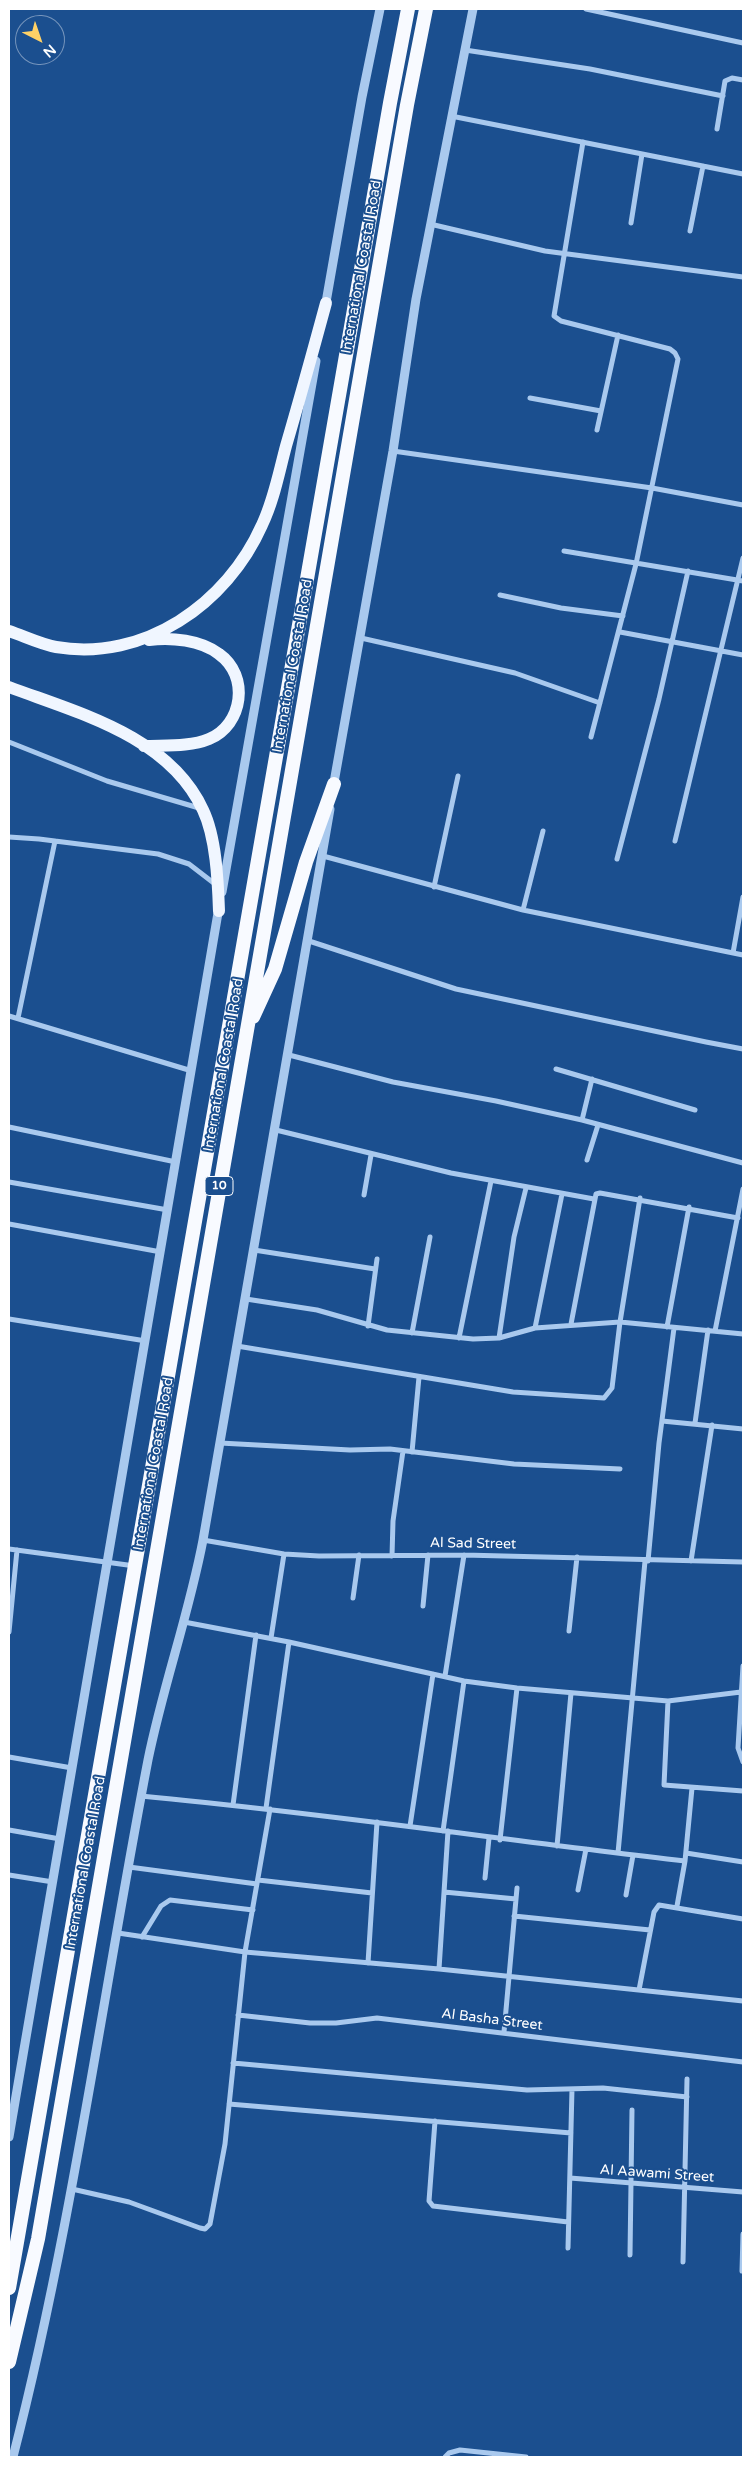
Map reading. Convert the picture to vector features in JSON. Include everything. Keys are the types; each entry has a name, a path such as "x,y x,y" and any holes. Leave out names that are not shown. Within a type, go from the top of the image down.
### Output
{"highway":[{"name":"International Coastal Road","path":"9,2288 388,112 408,9"},
{"name":"International Coastal Road","path":"9,2362 38,2239 405,115 426,9"},
{"path":"246,1029 275,969 306,862 334,784"},
{"path":"9,2249 19,2235"}],"main road":[{"path":"9,631 54,647 74,649 113,646 134,641 169,628 200,607 225,582 254,541 268,513 326,303"},
{"path":"134,641 176,640 198,644 218,652 233,670 239,692 237,707 231,721 215,736 193,743 144,746"},
{"path":"9,687 111,726 144,746 176,772 203,809 209,827 218,886 219,911"}],"street":[{"path":"9,2137 219,911 362,97 380,9"},
{"path":"13,2457 40,2348 72,2189 141,1796 157,1719 204,1540 309,941 430,224 473,9"},
{"path":"586,9 743,43"},
{"path":"465,50 590,69 722,96"},
{"path":"717,128 725,81 728,78 743,80"},
{"path":"451,116 743,174"},
{"path":"583,142 553,312 555,318 670,349 677,356 636,564 620,632 591,737"},
{"path":"631,223 642,154"},
{"path":"690,231 703,166"},
{"path":"430,224 523,247 563,254 743,277"},
{"path":"597,430 618,335"},
{"path":"530,398 601,411"},
{"path":"393,451 652,488 743,505"},
{"path":"564,551 741,581"},
{"path":"675,841 721,651 741,581 743,558"},
{"path":"617,859 659,699 688,571"},
{"path":"500,594 561,608 623,616"},
{"path":"620,632 743,655"},
{"path":"361,638 515,674 600,703"},
{"path":"9,743 108,781 203,809"},
{"path":"434,887 458,776"},
{"path":"523,910 543,831"},
{"path":"9,837 55,841 166,856 189,864 218,886"},
{"path":"18,1018 55,841"},
{"path":"323,856 523,910 743,954"},
{"path":"733,953 743,897"},
{"path":"309,941 456,989 706,1042 743,1048"},
{"path":"9,1016 193,1071"},
{"path":"289,1055 393,1082 496,1100 582,1120 743,1163"},
{"path":"556,1069 695,1110"},
{"path":"582,1120 592,1079"},
{"path":"587,1160 598,1125"},
{"path":"9,1127 177,1162"},
{"path":"276,1130 371,1155 526,1188 594,1199"},
{"path":"364,1195 371,1155"},
{"path":"459,1338 491,1181"},
{"path":"9,1182 168,1210"},
{"path":"499,1338 514,1237 526,1188"},
{"path":"715,1331 743,1189"},
{"path":"534,1328 562,1194"},
{"path":"571,1324 596,1194 640,1198 738,1218"},
{"path":"237,1346 513,1392 604,1398 612,1388 620,1322 640,1198"},
{"path":"667,1327 689,1208"},
{"path":"9,1224 161,1252"},
{"path":"412,1333 430,1237"},
{"path":"254,1250 375,1269"},
{"path":"368,1326 377,1259"},
{"path":"246,1299 317,1310 368,1326 459,1338 499,1338 534,1328 620,1322 743,1334"},
{"path":"9,1319 146,1341"},
{"path":"618,1853 647,1561 674,1328"},
{"path":"695,1423 708,1330"},
{"path":"412,1452 419,1377"},
{"path":"662,1421 743,1429"},
{"path":"691,1561 712,1425"},
{"path":"220,1443 403,1451 514,1464 620,1469"},
{"path":"392,1556 393,1521 403,1451"},
{"name":"Al Sad Street","path":"204,1540 284,1554 359,1556 464,1555 743,1562"},
{"path":"9,1549 135,1566"},
{"path":"9,1632 17,1550"},
{"path":"271,1638 284,1554"},
{"path":"423,1606 428,1555"},
{"path":"445,1676 464,1555"},
{"path":"353,1598 359,1556"},
{"path":"569,1631 577,1557"},
{"path":"184,1622 271,1638 464,1681 517,1688 668,1701 741,1692"},
{"path":"233,1805 256,1635"},
{"path":"72,2189 128,2202 187,2224 205,2229 208,2227 218,2184 229,2104 245,1952 268,1808 289,1642"},
{"path":"743,1666 738,1748 743,1762"},
{"path":"410,1826 433,1674"},
{"path":"439,1969 446,1831 464,1681"},
{"path":"500,1840 517,1688"},
{"path":"558,1846 571,1693"},
{"path":"668,1701 663,1783 668,1787 743,1791"},
{"path":"9,1757 72,1768"},
{"path":"677,1906 686,1853 692,1788"},
{"path":"141,1796 268,1808 410,1826 500,1840 685,1860"},
{"path":"368,1963 377,1822"},
{"path":"9,1830 60,1838"},
{"path":"485,1878 489,1838"},
{"path":"578,1890 586,1850"},
{"path":"686,1853 743,1862"},
{"path":"626,1895 633,1855"},
{"path":"129,1867 372,1893"},
{"path":"9,1875 53,1882"},
{"path":"504,2032 517,1888"},
{"path":"444,1892 516,1899"},
{"path":"142,1937 161,1906 170,1900 253,1910"},
{"path":"639,1990 654,1912 659,1905 677,1906 743,1919"},
{"path":"514,1916 650,1930"},
{"path":"118,1933 245,1952 439,1969 743,2001"},
{"name":"Al Basha Street","path":"238,2015 310,2023 336,2023 377,2018 743,2062"},
{"path":"233,2063 527,2090 603,2088 686,2097"},
{"path":"683,2262 687,2079"},
{"path":"568,2248 572,2089"},
{"path":"229,2104 571,2132"},
{"path":"630,2255 632,2110"},
{"path":"435,2121 430,2201 433,2206 568,2222"},
{"name":"Al Aawami Street","path":"570,2178 743,2192"},
{"path":"742,2271 743,2234"},
{"path":"445,2457 449,2453 460,2450 526,2457"}]}
